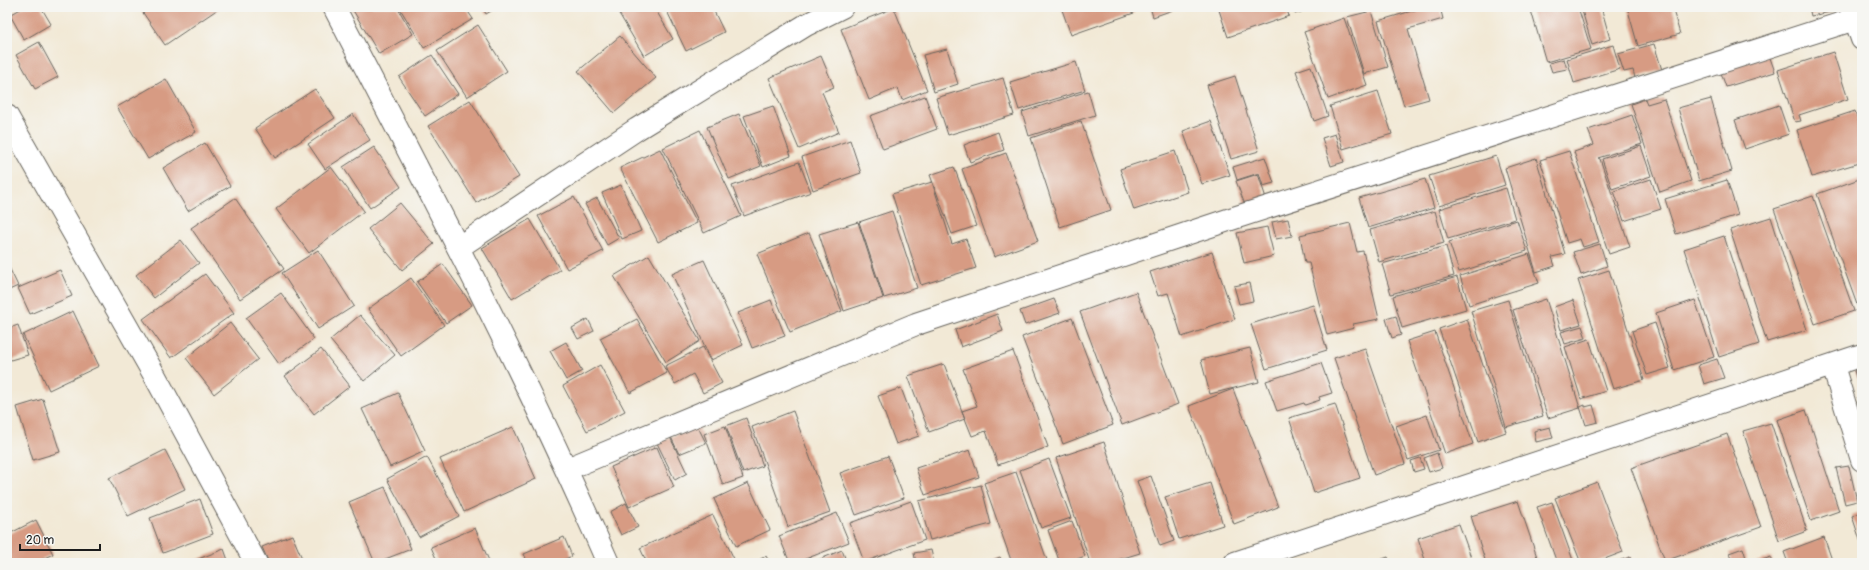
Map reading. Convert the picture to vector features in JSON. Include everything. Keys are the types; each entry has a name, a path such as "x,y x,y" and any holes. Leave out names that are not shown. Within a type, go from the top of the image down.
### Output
{"street":[{"path":"334,7 458,247 567,469 608,563"},
{"path":"458,247 637,129 806,25 842,7"},
{"path":"567,469 916,324 1237,216 1853,13 1862,39"},
{"path":"7,116 155,376 256,563"},
{"path":"1235,563 1862,356"},
{"path":"1833,366 1862,460"}],"building":[{"path":"24,7 41,7 51,24 24,40 10,15"},
{"path":"139,7 221,7 165,45"},
{"path":"351,7 397,7 413,34 379,54"},
{"path":"399,7 465,7 473,19 424,48"},
{"path":"482,7 498,7 486,14"},
{"path":"622,7 654,7 673,39 644,56 617,10"},
{"path":"665,7 712,7 724,32 686,51"},
{"path":"1061,7 1132,7 1134,13 1071,35"},
{"path":"1150,7 1181,7 1153,17"},
{"path":"1218,7 1286,7 1289,16 1228,37"},
{"path":"1293,7 1316,7 1295,14"},
{"path":"1372,7 1389,7 1389,8 1373,11"},
{"path":"1425,7 1440,7 1443,19 1408,29 1429,99 1404,106 1378,21"},
{"path":"1530,7 1578,7 1591,49 1546,62"},
{"path":"1581,7 1601,7 1610,39 1592,45"},
{"path":"1627,7 1672,7 1680,34 1638,46"},
{"path":"1809,7 1840,7 1840,10 1811,16"},
{"path":"894,8 927,90 902,100 898,88 869,100 841,29"},
{"path":"1371,11 1388,67 1364,74 1347,17"},
{"path":"1344,18 1367,85 1328,99 1304,32"},
{"path":"478,25 507,71 467,97 437,51"},
{"path":"620,36 656,78 614,113 578,71"},
{"path":"39,42 58,77 35,89 16,55"},
{"path":"1654,44 1662,70 1635,78 1633,70 1624,72 1618,54"},
{"path":"1613,45 1620,69 1574,83 1567,59"},
{"path":"947,49 958,84 934,92 923,55"},
{"path":"1833,52 1848,99 1799,115 1801,121 1795,122 1778,70"},
{"path":"432,55 458,94 425,116 399,77"},
{"path":"1769,55 1775,72 1726,87 1720,70"},
{"path":"821,56 834,87 822,92 839,132 799,149 769,78"},
{"path":"1564,59 1567,69 1552,72 1549,63"},
{"path":"1076,62 1085,90 1019,110 1010,82"},
{"path":"1311,66 1328,116 1314,121 1296,71"},
{"path":"1235,76 1259,151 1231,159 1207,85"},
{"path":"1003,78 1014,115 948,135 936,98"},
{"path":"166,79 196,132 148,159 117,107"},
{"path":"315,89 335,118 275,158 255,128"},
{"path":"1088,91 1095,115 1029,136 1022,112"},
{"path":"1378,91 1392,134 1343,149 1330,106"},
{"path":"925,96 937,129 883,149 870,116"},
{"path":"1645,99 1647,104 1664,99 1691,181 1660,192 1631,104"},
{"path":"1711,99 1732,171 1699,181 1678,108"},
{"path":"470,100 519,177 476,203 428,126"},
{"path":"1779,105 1789,134 1745,149 1735,120"},
{"path":"773,106 791,156 763,167 744,116"},
{"path":"1855,111 1862,132 1862,162 1812,177 1797,130"},
{"path":"353,114 370,140 325,169 308,144"},
{"path":"739,114 761,166 729,179 707,127"},
{"path":"1632,115 1642,144 1598,158 1600,159 1630,247 1609,254 1574,152 1594,145 1588,130"},
{"path":"1081,121 1111,210 1060,227 1031,138"},
{"path":"1211,121 1230,175 1202,184 1183,131"},
{"path":"700,130 741,216 704,233 663,148"},
{"path":"998,132 1004,150 970,162 964,145"},
{"path":"1335,134 1344,162 1331,166 1322,138"},
{"path":"850,140 861,173 813,190 802,157"},
{"path":"205,143 230,186 188,211 163,168"},
{"path":"1641,146 1651,176 1612,189 1602,159"},
{"path":"374,147 401,187 370,208 343,167"},
{"path":"660,149 697,223 658,242 620,168"},
{"path":"1175,151 1188,192 1134,210 1120,169"},
{"path":"1569,151 1599,242 1583,247 1580,239 1567,243 1540,160"},
{"path":"1006,153 1038,241 994,257 962,169"},
{"path":"1496,156 1505,185 1439,206 1429,176"},
{"path":"1265,157 1274,183 1263,186 1259,173 1237,180 1233,167"},
{"path":"1536,158 1565,254 1552,257 1555,266 1536,272 1505,168"},
{"path":"799,162 811,192 744,216 732,186"},
{"path":"331,167 364,211 309,253 276,209"},
{"path":"954,167 976,226 952,234 930,175"},
{"path":"1258,174 1266,198 1245,205 1236,181"},
{"path":"1862,178 1862,312 1860,313 1817,194"},
{"path":"1425,179 1434,208 1368,228 1359,198"},
{"path":"1651,179 1661,209 1624,221 1614,191"},
{"path":"1727,180 1738,215 1676,234 1665,199"},
{"path":"932,182 952,244 966,239 976,268 921,285 892,194"},
{"path":"621,185 641,231 622,239 602,193"},
{"path":"1506,188 1515,219 1448,239 1439,209"},
{"path":"1813,196 1854,311 1815,324 1774,209"},
{"path":"574,197 603,251 567,269 538,216"},
{"path":"235,198 284,269 240,299 191,228"},
{"path":"597,198 619,238 607,245 585,204"},
{"path":"400,203 434,244 402,270 368,229"},
{"path":"892,211 917,288 884,298 859,222"},
{"path":"1435,211 1444,243 1379,262 1370,230"},
{"path":"1771,217 1807,330 1767,342 1730,230"},
{"path":"530,219 560,270 512,299 482,248"},
{"path":"1288,219 1292,236 1276,239 1272,222"},
{"path":"1517,220 1527,251 1459,272 1449,242"},
{"path":"858,222 883,298 844,311 819,234"},
{"path":"1350,223 1357,252 1363,251 1379,319 1353,324 1354,328 1327,335 1309,263 1305,263 1300,235"},
{"path":"1267,227 1274,256 1244,263 1237,233"},
{"path":"809,233 842,311 790,332 757,254"},
{"path":"1724,236 1759,344 1719,357 1684,249"},
{"path":"181,240 199,263 154,298 136,275"},
{"path":"1600,244 1607,266 1581,275 1573,252"},
{"path":"1446,246 1454,276 1391,294 1382,264"},
{"path":"318,250 354,306 318,329 282,273"},
{"path":"1212,252 1235,319 1182,337 1168,293 1158,296 1150,272"},
{"path":"1529,254 1539,283 1469,305 1460,276"},
{"path":"649,255 700,341 666,362 614,276"},
{"path":"704,260 743,345 711,360 672,274"},
{"path":"7,263 18,286 7,291"},
{"path":"443,264 472,305 446,323 417,282"},
{"path":"60,270 72,296 30,314 18,288"},
{"path":"1609,270 1644,380 1613,389 1578,280"},
{"path":"205,274 234,313 171,358 143,319"},
{"path":"1457,277 1466,309 1402,328 1393,296"},
{"path":"411,278 444,325 401,356 368,309"},
{"path":"1249,283 1253,301 1239,304 1234,286"},
{"path":"1136,292 1178,404 1122,425 1080,312"},
{"path":"281,293 314,339 279,364 246,318"},
{"path":"1054,299 1060,313 1025,325 1020,311"},
{"path":"1546,299 1580,408 1548,418 1513,310"},
{"path":"771,300 785,336 752,348 738,313"},
{"path":"1508,300 1543,416 1506,427 1471,311"},
{"path":"1573,300 1581,324 1561,330 1554,307"},
{"path":"1695,300 1714,357 1674,370 1656,313"},
{"path":"1313,305 1327,350 1266,369 1251,324"},
{"path":"73,311 99,366 49,390 23,335"},
{"path":"997,314 1003,331 961,347 955,330"},
{"path":"360,315 395,355 364,381 330,340"},
{"path":"1396,316 1401,335 1392,338 1386,319"},
{"path":"1072,318 1113,425 1063,444 1022,337"},
{"path":"588,319 594,331 578,339 572,328"},
{"path":"637,319 667,373 630,393 600,338"},
{"path":"1467,319 1506,432 1478,442 1439,329"},
{"path":"230,323 258,359 214,394 186,358"},
{"path":"1655,323 1670,368 1647,375 1632,331"},
{"path":"18,325 28,355 7,361 7,329"},
{"path":"1582,326 1586,338 1565,344 1561,332"},
{"path":"1435,332 1473,444 1445,454 1407,341"},
{"path":"1589,339 1606,391 1581,399 1565,347"},
{"path":"566,342 582,371 566,380 550,351"},
{"path":"703,347 722,383 703,393 693,374 675,384 665,366"},
{"path":"1250,348 1259,382 1210,394 1201,360"},
{"path":"1365,348 1405,464 1374,475 1334,358"},
{"path":"321,349 350,386 314,414 285,376"},
{"path":"1013,351 1048,447 998,465 986,431 972,436 962,411 977,406 963,369"},
{"path":"1717,359 1724,378 1704,384 1698,365"},
{"path":"1321,363 1332,393 1319,397 1320,400 1305,405 1304,403 1277,411 1266,381"},
{"path":"944,364 965,419 929,432 908,376"},
{"path":"600,365 625,411 587,431 563,386"},
{"path":"1862,369 1862,394 1854,371"},
{"path":"901,388 919,436 896,444 878,396"},
{"path":"1233,389 1278,507 1234,524 1189,406"},
{"path":"398,393 425,451 390,467 362,409"},
{"path":"43,399 60,452 33,460 17,407"},
{"path":"1335,404 1360,478 1314,493 1289,418"},
{"path":"1585,405 1585,407 1593,405 1598,422 1586,425 1580,407"},
{"path":"1806,410 1839,511 1811,521 1777,420"},
{"path":"793,411 830,512 788,527 752,427"},
{"path":"1427,415 1439,450 1408,460 1396,426"},
{"path":"746,418 763,466 743,473 726,426"},
{"path":"1771,423 1807,531 1779,541 1743,431"},
{"path":"697,425 706,443 679,454 671,437"},
{"path":"725,426 743,478 723,485 704,434"},
{"path":"513,427 536,479 464,512 440,459"},
{"path":"1550,427 1553,438 1536,442 1534,431"},
{"path":"1727,434 1761,527 1665,561 1631,468"},
{"path":"670,437 687,473 675,480 657,443"},
{"path":"1104,442 1140,553 1107,563 1090,563 1056,458"},
{"path":"657,447 674,487 629,507 611,467"},
{"path":"165,450 185,489 128,516 109,478"},
{"path":"970,450 979,477 925,495 916,468"},
{"path":"1437,453 1442,468 1429,472 1424,458"},
{"path":"888,456 904,498 856,515 840,473"},
{"path":"427,457 459,516 419,537 387,479"},
{"path":"1420,458 1424,469 1414,472 1411,461"},
{"path":"1049,459 1071,518 1041,528 1020,470"},
{"path":"1849,466 1857,501 1845,504 1836,468"},
{"path":"1016,472 1048,563 1012,563 984,483"},
{"path":"1151,476 1174,541 1160,546 1137,481"},
{"path":"1597,482 1623,552 1594,563 1581,563 1555,498"},
{"path":"748,483 770,530 736,546 714,499"},
{"path":"1210,483 1223,525 1179,539 1165,497"},
{"path":"981,485 991,524 930,540 919,501"},
{"path":"385,487 411,549 375,563 349,502"},
{"path":"200,499 213,534 163,553 150,518"},
{"path":"911,501 925,540 864,562 850,523"},
{"path":"1518,501 1539,563 1486,563 1471,516"},
{"path":"1552,502 1574,563 1557,563 1537,507"},
{"path":"626,503 638,527 621,535 610,512"},
{"path":"1862,512 1862,546 1852,516"},
{"path":"837,513 849,542 795,563 790,563 779,536"},
{"path":"713,515 735,561 730,563 647,563 640,548"},
{"path":"36,520 53,554 34,563 7,563 7,535"},
{"path":"1072,521 1085,556 1067,563 1060,563 1048,530"},
{"path":"1459,524 1473,563 1426,563 1418,538"},
{"path":"475,528 490,563 438,563 431,547"},
{"path":"292,535 304,563 269,563 262,547"},
{"path":"564,537 572,556 556,563 528,563 524,554"},
{"path":"1824,537 1833,563 1788,563 1784,552"},
{"path":"1743,548 1747,561 1732,563 1729,553"},
{"path":"224,549 229,563 188,563"},
{"path":"842,550 847,563 811,563"},
{"path":"931,550 934,563 916,563 914,553"},
{"path":"766,556 770,563 753,563"},
{"path":"1000,557 1003,563 985,563"},
{"path":"1388,557 1390,563 1371,563"},
{"path":"1630,557 1632,563 1612,563"},
{"path":"1771,557 1773,563 1753,563"}]}
